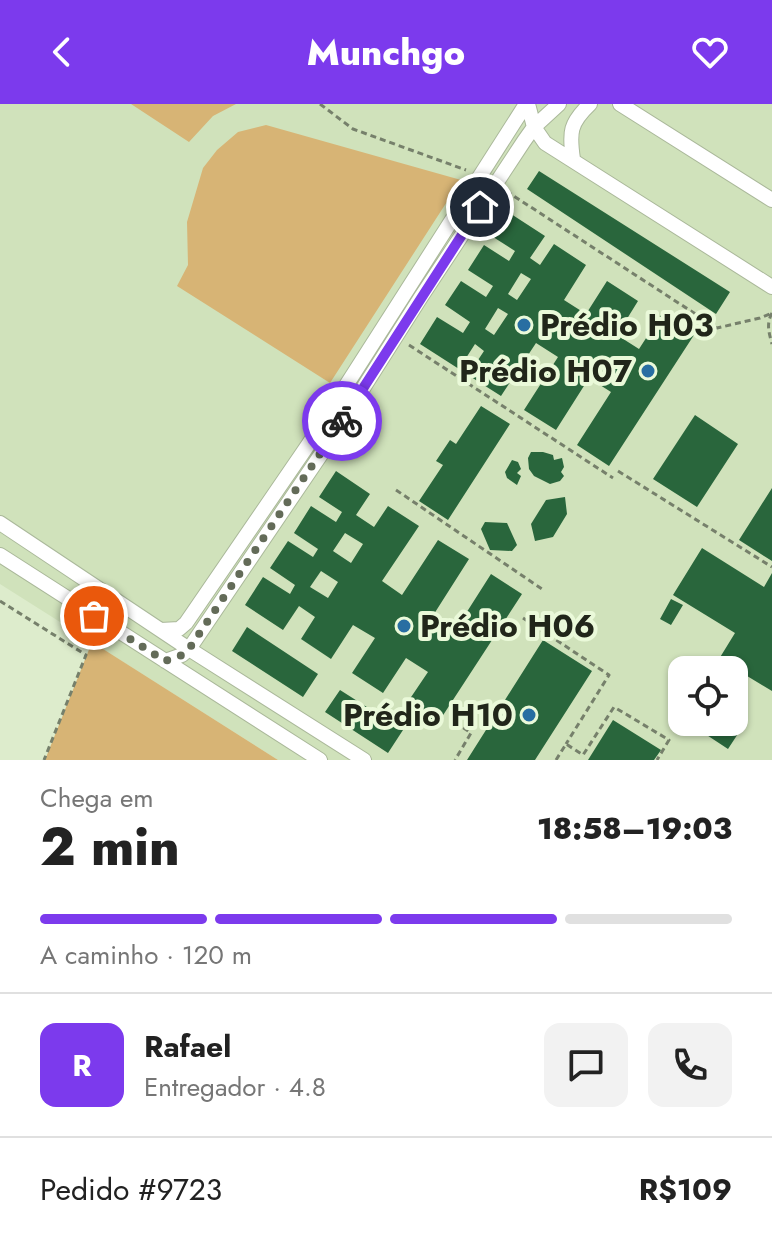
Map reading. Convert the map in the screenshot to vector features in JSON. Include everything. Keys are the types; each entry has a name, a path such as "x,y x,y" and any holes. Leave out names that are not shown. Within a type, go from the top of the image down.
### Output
{"street":[{"path":"161,630 179,629 186,623 308,445 527,104"},
{"path":"527,104 534,127 545,143 772,287"},
{"path":"165,661 189,649 322,453 524,141 559,104"},
{"path":"573,159 569,139 577,117 590,104"},
{"path":"620,104 772,200"},
{"path":"0,523 189,649 364,760"},
{"path":"0,555 320,760"}],"path":[{"path":"320,104 353,129 481,175"},
{"path":"495,184 717,328 772,313"},
{"path":"772,313 768,319 772,344"},
{"path":"396,336 613,478"},
{"path":"618,471 772,567"},
{"path":"396,490 542,589"},
{"path":"0,601 86,655 44,760"},
{"path":"523,618 609,675 556,760"},
{"path":"566,744 583,755 614,707 669,740 657,760"},
{"path":"455,722 471,733 455,760"}],"shaded area":[{"path":"0,104 772,104 772,760 278,760 0,584"},
{"path":"131,104 236,104 213,116 189,142"},
{"path":"266,125 461,180 330,383 177,286 188,265 187,222 203,168 217,150 238,132"},
{"path":"92,642 278,760 45,760"}],"building":[{"path":"539,171 730,292 716,314 527,189"},
{"path":"505,210 545,236 530,258 540,265 554,244 586,265 564,300 586,314 607,281 638,301 617,335 639,349 661,315 694,335 609,466 577,445 611,392 589,378 556,430 524,410 558,357 536,343 501,396 468,375 484,351 475,344 459,369 420,344 437,317 463,333 470,322 445,305 461,281 486,297 493,286 468,270 484,245 509,261 515,251 490,235","holes":["521,273 531,279 517,300 508,294","498,308 508,314 494,335 485,329"]},
{"path":"481,406 510,424 448,520 419,501 443,465 436,461 450,440 456,444"},
{"path":"695,415 738,444 697,507 653,479"},
{"path":"531,452 553,455 554,460 562,458 564,467 561,472 564,476 560,481 550,484 534,476 529,469"},
{"path":"512,460 518,462 521,469 517,473 521,476 517,485 507,478 505,472"},
{"path":"336,471 370,494 356,515 374,527 388,506 419,526 382,581 402,595 438,540 469,559 434,614 456,629 491,574 522,594 436,726 405,706 428,672 406,658 383,693 352,673 375,638 353,625 331,659 301,639 315,617 299,606 283,630 245,605 263,577 290,594 295,585 270,568 288,541 313,557 318,549 294,533 311,506 336,522 342,512 319,497","holes":["345,533 363,544 351,563 333,551","321,571 338,582 328,598 310,587"]},
{"path":"772,488 772,561 739,540"},
{"path":"565,497 567,514 553,537 535,541 531,524 546,500"},
{"path":"485,522 507,523 517,545 512,551 490,550 481,529"},
{"path":"702,548 764,587 772,573 772,691 748,677 748,656 721,656 735,633 673,595"},
{"path":"671,599 683,605 671,625 660,619"},
{"path":"247,627 318,674 303,697 232,651"},
{"name":"Prédio H10","path":"543,640 592,671 535,760 467,760"},
{"path":"340,690 403,730 388,753 325,712"},
{"path":"613,720 661,750 654,760 588,760"},
{"path":"708,736 737,736 728,749"}],"way so far":[{"path":"94,616 165,661 182,655 342,421"}],"place":[{"name":"Prédio H03","path":"524,325"},
{"name":"Prédio H07","path":"648,371"},
{"name":"Prédio H06","path":"404,626"},
{"name":"Prédio H10","path":"529,715"}],"route":[{"path":"342,421 480,207"}]}
